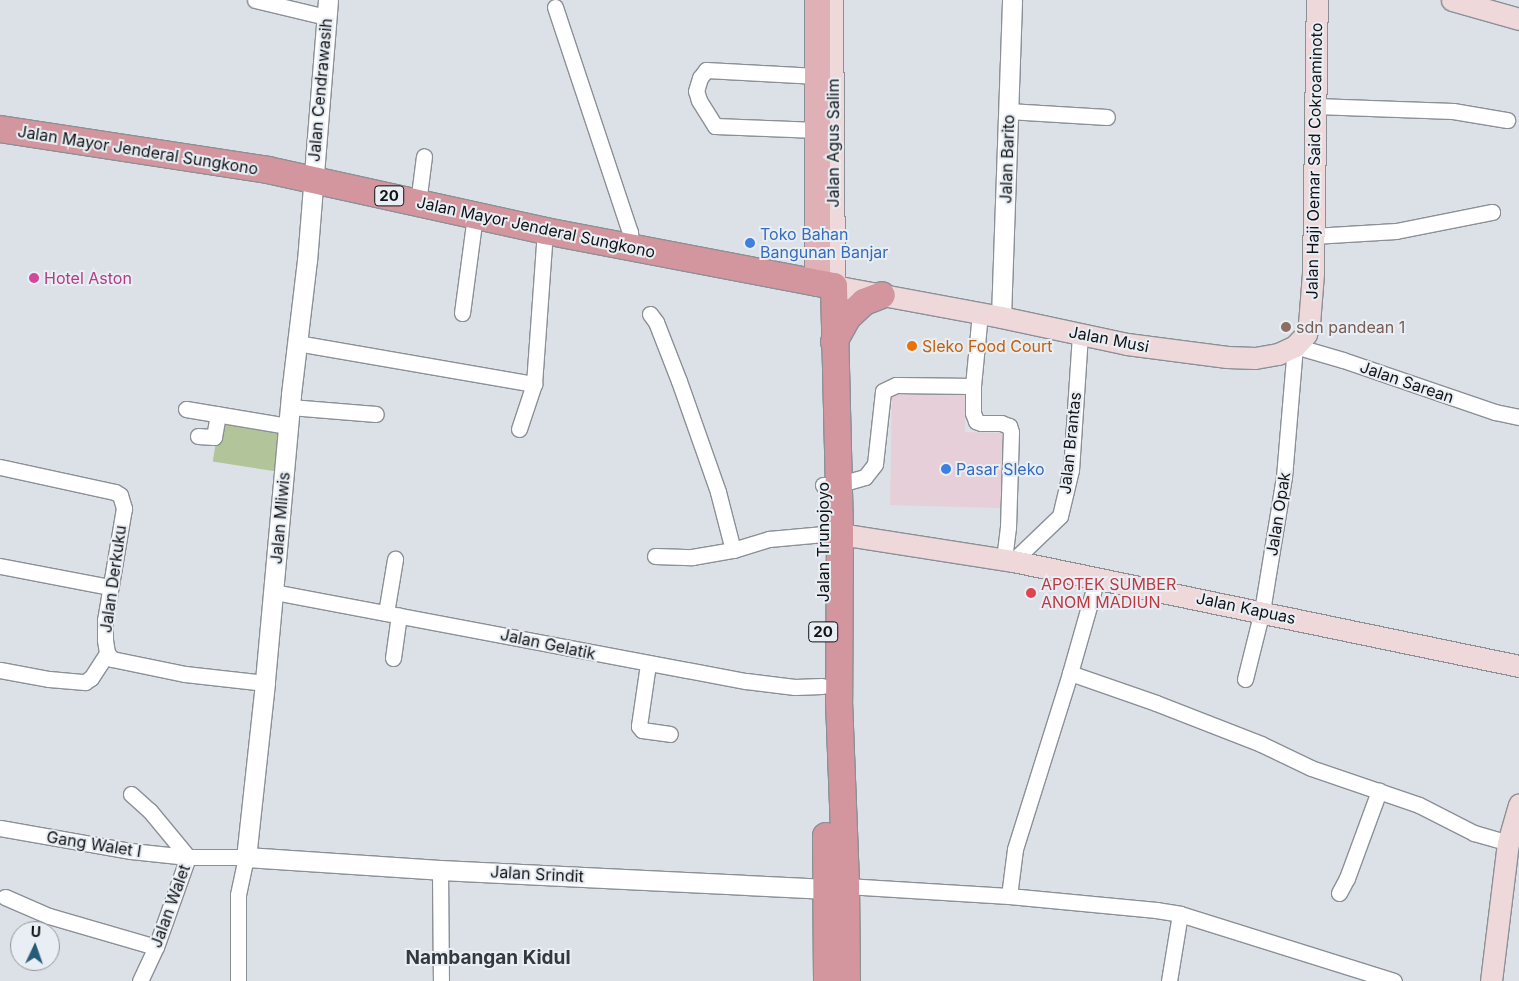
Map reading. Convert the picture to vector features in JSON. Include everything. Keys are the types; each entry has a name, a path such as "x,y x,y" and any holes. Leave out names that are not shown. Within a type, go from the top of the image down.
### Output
{"highway":[{"name":"Jalan Mayor Jenderal Sungkono","path":"0,129 219,160 313,179 544,231 631,246 825,285"},
{"name":"Jalan Trunojoyo","path":"825,285 834,343 830,485"},
{"name":"Jalan Trunojoyo","path":"825,285 830,485 839,700 837,888 828,981"},
{"path":"834,343 848,317 864,302 882,295"},
{"name":"Jalan Trunojoyo","path":"832,534 822,686 837,888 847,981"}],"main road":[{"name":"Jalan Haji Oemar Said Cokroaminoto","path":"1295,346 1306,334 1309,324 1313,236 1317,0"},
{"path":"1452,0 1519,19"},
{"path":"825,8 817,76 817,130 825,285"},
{"name":"Jalan Agus Salim","path":"825,8 825,285"},
{"name":"Jalan Musi","path":"825,285 1001,317 1127,344 1226,357 1255,358 1278,354 1295,346"},
{"name":"Jalan Kapuas","path":"832,534 1009,560 1262,611 1519,666"},
{"path":"1491,981 1508,843 1518,815"}],"street":[{"path":"255,0 327,8"},
{"name":"Jalan Barito","path":"1001,317 1012,0"},
{"path":"555,7 630,232 631,246"},
{"name":"Jalan Cendrawasih","path":"313,179 327,8"},
{"path":"817,76 706,70 700,78 696,91 699,100 715,126 817,130"},
{"path":"1315,106 1453,111 1507,120"},
{"path":"1008,111 1107,117"},
{"path":"418,203 424,156"},
{"name":"Jalan Mliwis","path":"246,857 266,684 288,426 313,179"},
{"path":"1313,236 1396,231 1492,212"},
{"path":"462,313 475,216"},
{"path":"519,429 534,384 544,231"},
{"path":"650,314 656,322 679,381 718,492 733,550"},
{"path":"980,314 973,386 976,421 981,423 1001,423 1009,426 1011,432 1008,527 1009,560"},
{"name":"Jalan Brantas","path":"1009,560 1060,516 1070,470 1080,334"},
{"path":"297,343 534,384"},
{"name":"Jalan Sarean","path":"1295,346 1495,412 1519,417"},
{"name":"Jalan Opak","path":"1245,678 1262,611 1284,477 1295,346"},
{"path":"830,485 865,478 875,464 884,391 896,385 973,386"},
{"path":"290,407 376,414"},
{"path":"186,409 288,426"},
{"path":"198,436 214,436 218,414"},
{"name":"Jalan Derkuku","path":"0,467 115,492 120,495 124,508 109,587 104,640 107,653 112,659 185,674 266,684"},
{"path":"655,556 692,557 733,550 769,538 832,534"},
{"path":"392,658 395,559"},
{"path":"0,566 109,587"},
{"path":"1009,896 1014,849 1070,673 1097,578"},
{"name":"Jalan Gelatik","path":"274,592 746,681 795,687 822,686"},
{"path":"0,670 85,682 91,678 107,653"},
{"path":"648,664 639,726 642,730 670,734"},
{"path":"1070,673 1156,703 1261,744 1311,768 1419,805 1474,832 1508,843"},
{"path":"1339,893 1347,878 1379,791"},
{"path":"131,794 150,811 188,857"},
{"name":"Gang Walet I","path":"0,828 131,851 188,857"},
{"name":"Jalan Walet","path":"140,981 156,947 188,857 246,857"},
{"path":"238,981 238,895 246,857"},
{"name":"Jalan Srindit","path":"246,857 440,870 837,888"},
{"path":"440,870 442,981"},
{"path":"837,888 1009,896 1180,914 1365,977 1394,981"},
{"path":"5,898 49,916 156,947"},
{"path":"1169,981 1180,914"}],"shaded area":[{"name":"Pasar Sleko","path":"892,391 965,393 965,432 1003,433 1001,508 890,505"}],"green space":[{"path":"220,416 287,427 280,472 213,461"}],"place":[{"name":"Toko Bahan Bangunan Banjar","path":"750,243"},
{"name":"Hotel Aston","path":"34,278"},
{"name":"sdn pandean 1","path":"1286,327"},
{"name":"Sleko Food Court","path":"912,346"},
{"name":"Pasar Sleko","path":"946,469"},
{"name":"APOTEK SUMBER ANOM MADIUN","path":"1031,593"}],"district":[{"name":"Nambangan Kidul","path":"488,958"}]}
